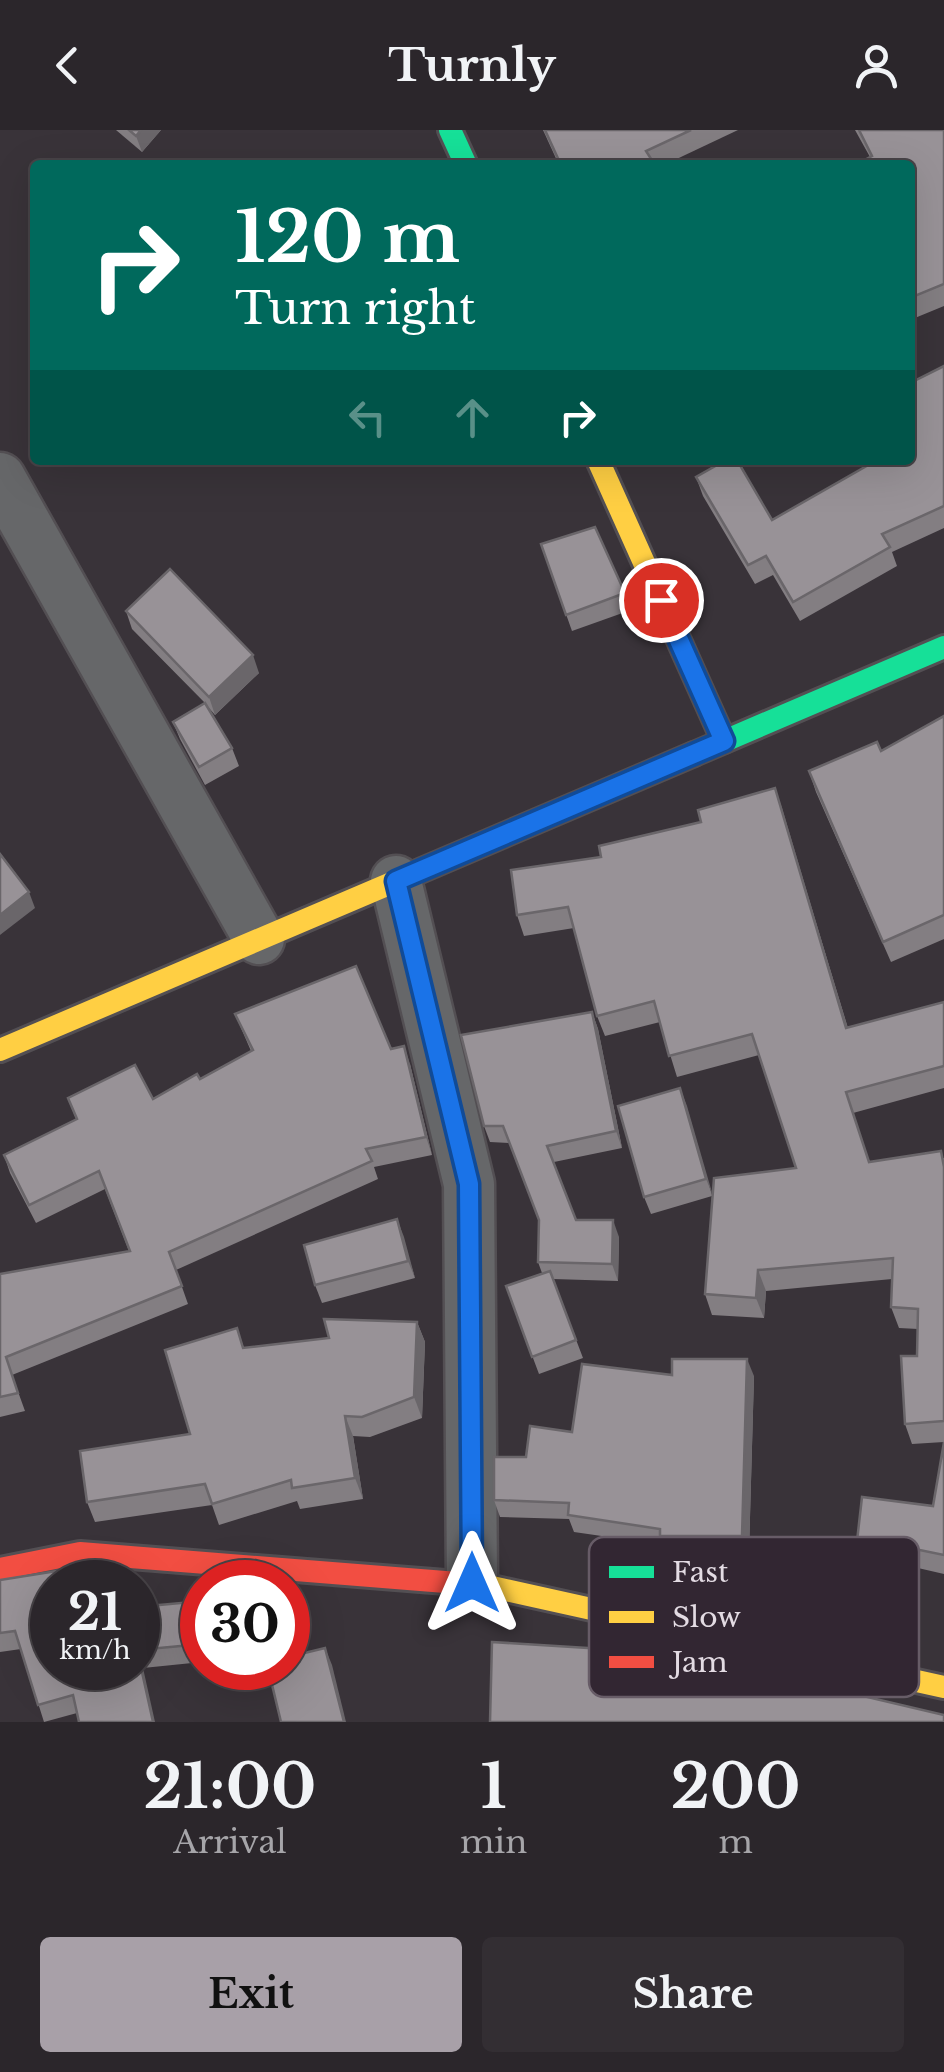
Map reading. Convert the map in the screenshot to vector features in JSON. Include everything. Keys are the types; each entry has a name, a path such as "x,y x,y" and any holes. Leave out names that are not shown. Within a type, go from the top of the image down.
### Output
{"street":[{"path":"450,130 464,160"},
{"path":"600,465 724,741"},
{"path":"0,478 259,939"},
{"path":"0,1050 944,647"},
{"path":"396,881 469,1184 472,1583"},
{"path":"0,1569 80,1553 472,1583 589,1609"},
{"path":"919,1682 944,1688"}],"building":[{"path":"545,130 691,130 646,151 652,160 559,160"},
{"path":"859,130 944,130 944,284 915,296 915,160 864,160 872,156"},
{"path":"944,366 944,506 882,534 890,547 793,602 766,556 748,565 696,477 717,465 740,465 772,520 868,465 915,465 915,380"},
{"path":"595,527 625,593 566,615 541,544"},
{"path":"170,569 253,655 209,697 126,611"},
{"path":"205,703 232,748 199,767 173,722"},
{"path":"944,716 944,915 883,942 809,771 877,742 881,751"},
{"path":"775,788 846,1028 944,1002 944,1066 846,1092 869,1162 941,1151 944,1421 905,1424 901,1356 917,1356 918,1309 891,1307 893,1258 758,1270 756,1298 705,1294 714,1178 796,1168 752,1034 669,1056 654,1001 597,1016 568,907 517,915 511,870 601,857 599,846 701,822 698,810"},
{"path":"0,854 29,892 0,915"},
{"path":"356,966 391,1049 404,1046 426,1137 366,1149 372,1161 169,1252 182,1286 6,1357 18,1393 0,1397 0,1274 130,1251 99,1171 29,1205 4,1155 77,1119 68,1098 135,1065 153,1099 197,1074 200,1079 253,1050 235,1014"},
{"path":"592,1012 616,1131 547,1146 576,1220 613,1220 612,1264 538,1262 539,1220 503,1126 484,1126 461,1035"},
{"path":"680,1088 706,1179 644,1197 618,1106"},
{"path":"397,1219 408,1261 315,1285 304,1245"},
{"path":"550,1271 576,1340 532,1357 506,1286"},
{"path":"324,1319 417,1322 414,1397 362,1417 345,1416 355,1478 292,1488 291,1480 212,1504 205,1484 87,1502 80,1451 190,1434 165,1350 237,1328 243,1348 329,1338"},
{"path":"672,1359 747,1359 742,1536 660,1536 660,1529 568,1515 569,1503 494,1500 494,1457 526,1457 530,1426 572,1432 582,1364 672,1375"},
{"path":"944,1442 944,1555 919,1550 919,1537 857,1537 862,1497 933,1506"},
{"path":"30,1575 30,1679 15,1631 0,1633 0,1580"},
{"path":"180,1603 180,1646 160,1648 160,1605"},
{"path":"492,1642 589,1648 589,1697 867,1697 944,1715 944,1722 490,1722"},
{"path":"325,1648 344,1722 281,1722 273,1690 310,1690 310,1652"},
{"path":"33,1690 146,1690 153,1722 79,1722 73,1695 38,1705"}],"traffic: fast":[{"path":"450,130 464,160"},
{"path":"694,754 944,647"}],"traffic: slow":[{"path":"600,465 724,741"},
{"path":"0,1050 694,754"},
{"path":"483,1585 589,1608"},
{"path":"919,1681 944,1687"}],"traffic: jam":[{"path":"0,1569 80,1553 483,1585"}],"route":[{"path":"472,1583 469,1184 396,881 724,741 661,600"}]}
